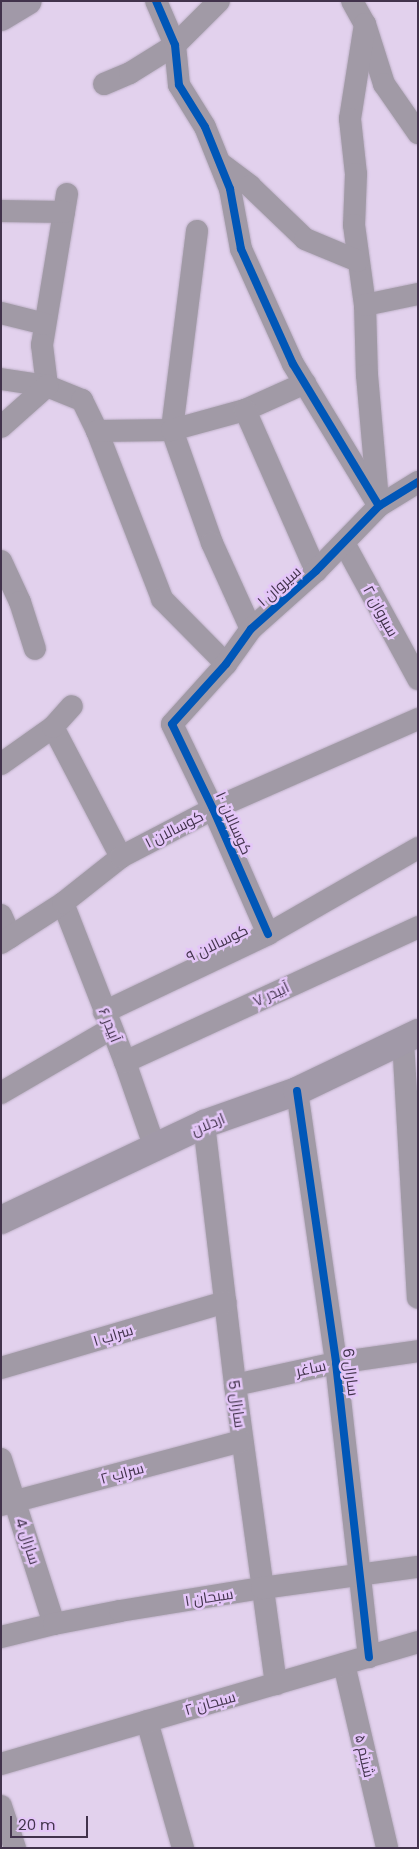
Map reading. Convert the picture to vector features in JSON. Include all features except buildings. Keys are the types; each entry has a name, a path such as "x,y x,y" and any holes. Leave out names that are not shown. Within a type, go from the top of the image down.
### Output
{"street":[{"path":"1,17 28,1"},
{"path":"156,1 176,45 179,85 205,127 230,189 241,249 293,364 379,506"},
{"path":"104,84 130,73 176,45 219,1"},
{"path":"352,1 365,24 384,84 418,134"},
{"path":"365,24 350,118 356,174 354,225 365,305 367,375 379,506"},
{"path":"219,162 250,186 305,240 358,261"},
{"path":"1,211 66,203 42,345 48,386"},
{"path":"197,231 172,430 212,543 250,628"},
{"path":"365,305 418,294"},
{"path":"1,313 45,324"},
{"path":"1,379 48,386 82,400 98,431 162,599 226,664"},
{"path":"98,431 172,430 245,410 305,383"},
{"path":"1,427 48,386"},
{"path":"245,410 316,571"},
{"name":"سیروان ۱","path":"172,724 226,664 250,628 316,571 379,506 418,482"},
{"name":"سیروان ۲","path":"344,542 418,679"},
{"path":"1,562 20,602 34,649"},
{"path":"1,764 54,727 72,706"},
{"name":"کوسالان ۱","path":"6,940 63,904 121,857 213,809 418,719"},
{"name":"کوسالان ۱۰","path":"172,724 213,809 268,934"},
{"path":"54,727 121,857"},
{"name":"کوسالان ۹","path":"1,1093 108,1020 268,934 418,848"},
{"name":"آبیدر ۶","path":"63,904 125,1062 155,1148"},
{"path":"1,915 6,940"},
{"name":"آبیدر ۷","path":"125,1062 418,927"},
{"path":"410,1036 418,1298"},
{"name":"اردلان","path":"1,1220 204,1124 297,1091 410,1036"},
{"name":"سارال 6","path":"297,1091 336,1363 369,1657"},
{"name":"سارال 5","path":"204,1124 242,1441 276,1684"},
{"name":"سراب ۱","path":"1,1368 225,1302"},
{"name":"ساغر","path":"235,1385 336,1363 418,1351"},
{"name":"سراب ۲","path":"8,1503 242,1441"},
{"name":"سارال 4","path":"1,1459 8,1503 54,1624"},
{"name":"سبحان ۱","path":"1,1637 54,1624 262,1588 418,1567"},
{"name":"سبحان ۲","path":"1,1764 418,1642"},
{"name":"شبنم ۵","path":"344,1664 387,1848"},
{"path":"147,1721 183,1848"},
{"path":"1,1806 15,1848"}],"cycle path":[{"path":"156,1 175,45 179,85 205,127 230,189 241,249 293,364 379,506"},
{"path":"268,934 213,809 172,724 226,664 251,629 316,571 379,506 418,482"},
{"path":"297,1091 336,1363 369,1657"}]}
